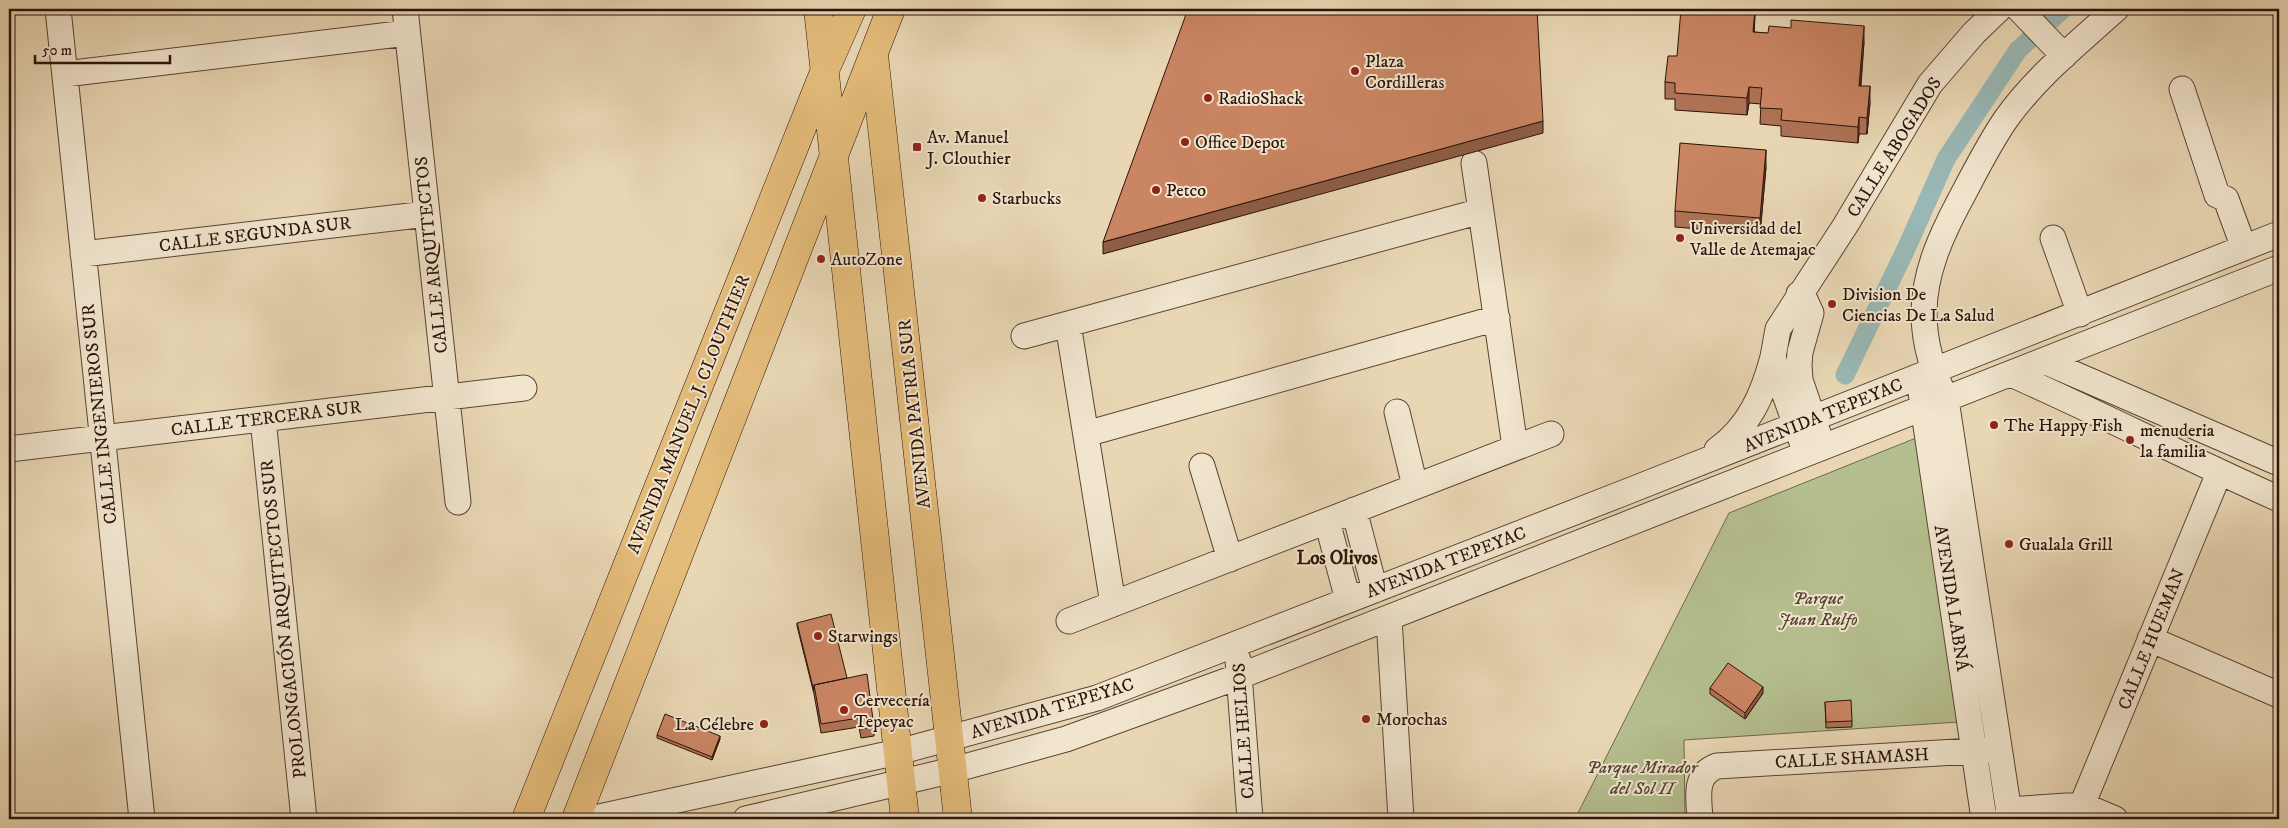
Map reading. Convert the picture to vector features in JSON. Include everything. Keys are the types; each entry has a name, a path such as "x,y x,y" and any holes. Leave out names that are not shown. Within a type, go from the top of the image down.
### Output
{"main road":[{"path":"818,9 905,819"},
{"name":"AVENIDA MANUEL J. CLOUTHIER","path":"526,819 825,70 852,9"},
{"name":"AVENIDA PATRIA SUR","path":"871,9 958,819"},
{"path":"576,819 891,9"}],"street":[{"name":"CALLE INGENIEROS SUR","path":"58,9 142,819"},
{"path":"1926,374 1924,313 1925,292 1930,267 1944,231 1982,158 2007,118 2057,49 2116,9"},
{"path":"2013,10 2057,49"},
{"name":"CALLE ABOGADOS","path":"1813,419 1773,357 1778,329 1850,217 1930,84 1974,33 2013,10"},
{"path":"65,74 406,21"},
{"name":"CALLE ARQUITECTOS","path":"406,21 458,502"},
{"path":"2182,89 2217,195 2226,198 2244,248"},
{"path":"1474,162 1516,447"},
{"path":"1024,336 1481,211"},
{"name":"CALLE SEGUNDA SUR","path":"83,254 427,214"},
{"name":"AVENIDA TEPEYAC","path":"590,819 898,752 1097,698 1887,390 2279,234"},
{"path":"2053,238 2080,314"},
{"name":"AVENIDA TEPEYAC","path":"746,819 953,770 1066,739 1240,676 2279,268"},
{"name":"CALLE ABOGADOS","path":"1799,294 1805,300 1811,313 1800,352 1800,380 1823,447"},
{"path":"1086,434 1497,318"},
{"path":"1068,324 1113,604"},
{"path":"1698,464 1731,440 1743,426 1756,407 1766,384 1773,357"},
{"path":"2044,361 2279,463"},
{"name":"AVENIDA LABNÁ","path":"1926,374 1946,400 2009,815"},
{"name":"AVENIDA LABNÁ","path":"1926,374 1923,408 1984,819"},
{"path":"2011,374 2082,406 2219,473 2279,499"},
{"name":"CALLE TERCERA SUR","path":"9,448 524,388"},
{"path":"1397,412 1415,486"},
{"name":"PROLONGACIÓN ARQUITECTOS SUR","path":"263,418 304,819"},
{"path":"1069,621 1551,434"},
{"path":"1202,466 1230,558"},
{"name":"CALLE HUEMAN","path":"2083,812 2150,640 2219,473"},
{"path":"1354,510 1375,590"},
{"path":"1327,521 1348,600"},
{"path":"1388,618 1401,819"},
{"path":"2150,640 2279,695"},
{"name":"CALLE HELIOS","path":"1237,644 1250,819"},
{"name":"CALLE SHAMASH","path":"1700,819 1699,783 1706,772 1717,766 2000,750"},
{"path":"2009,815 2083,812 2114,819"}],"green space":[{"name":"Parque Juan Rulfo","path":"1916,438 1959,722 1684,740 1685,819 1575,819 1729,513"}],"building":[{"name":"Plaza Cordilleras","path":"1188,9 1537,9 1543,121 1103,242"},
{"path":"1681,9 1755,9 1753,32 1768,33 1769,26 1791,28 1791,20 1864,26 1859,86 1870,86 1867,118 1859,117 1858,127 1781,120 1782,109 1760,108 1762,88 1749,87 1747,98 1675,93 1675,83 1665,82 1668,56 1677,56"},
{"path":"1680,143 1766,150 1760,218 1675,211"},
{"path":"831,614 847,678 814,685 814,691 797,623"},
{"path":"1728,663 1763,687 1745,713 1710,688"},
{"name":"Cervecería Tepeyac","path":"867,674 874,727 861,729 859,718 821,724 814,685"},
{"path":"1851,700 1852,721 1826,722 1825,702"},
{"path":"665,714 720,736 712,757 657,735"},
{"path":"866,813 877,819 851,819 861,817"}],"waterway":[{"path":"1845,375 1906,249 1946,159 2018,50 2063,9"}],"place":[{"name":"Plaza Cordilleras","path":"1355,71"},
{"name":"RadioShack","path":"1208,98"},
{"name":"Office Depot","path":"1185,142"},
{"name":"Av. Manuel J. Clouthier","path":"917,147"},
{"name":"Petco","path":"1156,190"},
{"name":"Starbucks","path":"982,198"},
{"name":"Universidad del Valle de Atemajac","path":"1680,238"},
{"name":"AutoZone","path":"821,259"},
{"name":"Division De Ciencias De La Salud","path":"1832,304"},
{"name":"The Happy Fish","path":"1994,425"},
{"name":"menuderia la familia","path":"2130,440"},
{"name":"Gualala Grill","path":"2009,544"},
{"name":"Starwings","path":"818,636"},
{"name":"Cervecería Tepeyac","path":"844,710"},
{"name":"Morochas","path":"1366,719"},
{"name":"La Célebre","path":"764,724"}],"district":[{"name":"Los Olivos","path":"1337,557"}],"park label":[{"name":"Parque Mirador del Sol II","path":"1642,778"}]}
